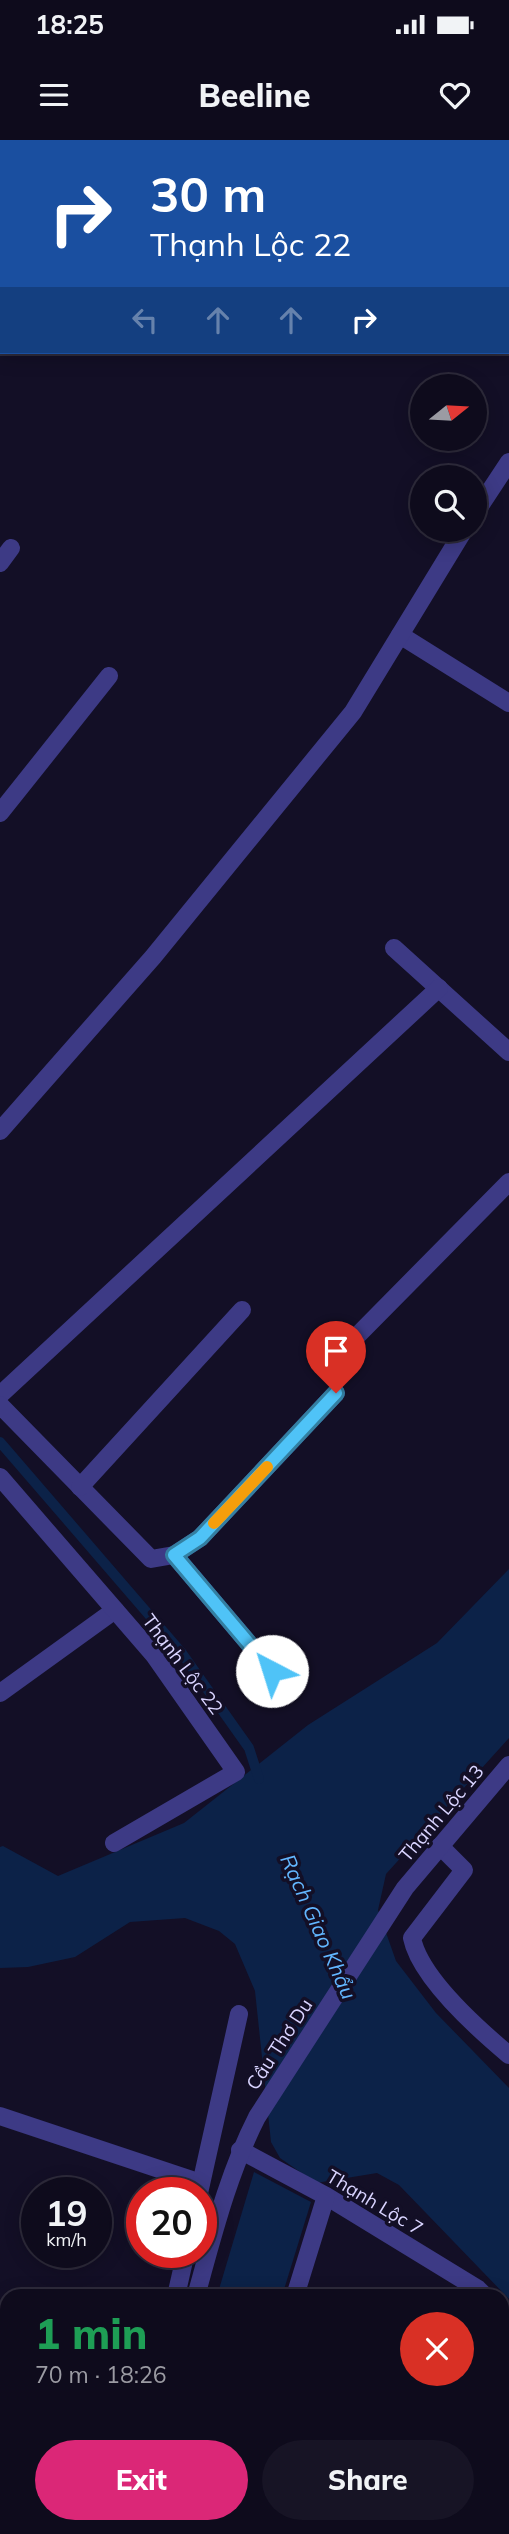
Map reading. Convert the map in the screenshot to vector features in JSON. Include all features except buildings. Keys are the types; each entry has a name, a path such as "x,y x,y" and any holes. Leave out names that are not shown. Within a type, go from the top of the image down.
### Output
{"street":[{"path":"487,495 509,462"},
{"path":"0,1131 153,957 354,712 457,542"},
{"path":"0,563 11,548"},
{"path":"400,635 509,703"},
{"path":"0,813 109,676"},
{"path":"394,948 509,1052"},
{"path":"0,1395 439,988"},
{"path":"353,1340 509,1182"},
{"path":"80,1487 242,1310"},
{"path":"0,1405 151,1559 174,1555 200,1538 336,1393"},
{"name":"Thạnh Lộc 22","path":"0,1477 154,1655 236,1772 114,1843"},
{"path":"174,1555 272,1671"},
{"path":"0,1693 115,1610"},
{"name":"Thạnh Lộc 13","path":"405,1888 509,1765"},
{"path":"440,1846 464,1870 412,1938 415,1953 463,2016 509,2055"},
{"name":"Cầu Thơ Du","path":"240,2150 257,2117 405,1888"},
{"path":"202,2177 239,2014"},
{"path":"0,2116 169,2177"},
{"path":"198,2289 240,2150"},
{"name":"Thạnh Lộc 7","path":"240,2150 326,2196 478,2289"},
{"path":"297,2289 326,2196"},
{"path":"178,2289 182,2268"}],"water":[{"name":"Rạch Giao Khẩu","path":"509,1569 509,1738 386,1874 378,1910 396,1961 436,2013 509,2088 509,2289 499,2289 399,2185 377,2173 316,2183 280,2158 271,2142 255,1991 235,1944 219,1931 185,1918 130,1922 75,1957 28,1967 0,1968 0,1847 3,1846 58,1876 184,1823 308,1725 437,1643"},
{"path":"254,2172 311,2202 284,2289 219,2289"}],"waterway":[{"path":"0,1442 181,1652 249,1748 259,1779"}],"slow traffic":[{"path":"214,1523 267,1467"}],"route":[{"path":"272,1671 174,1555 200,1538 336,1393"}]}
